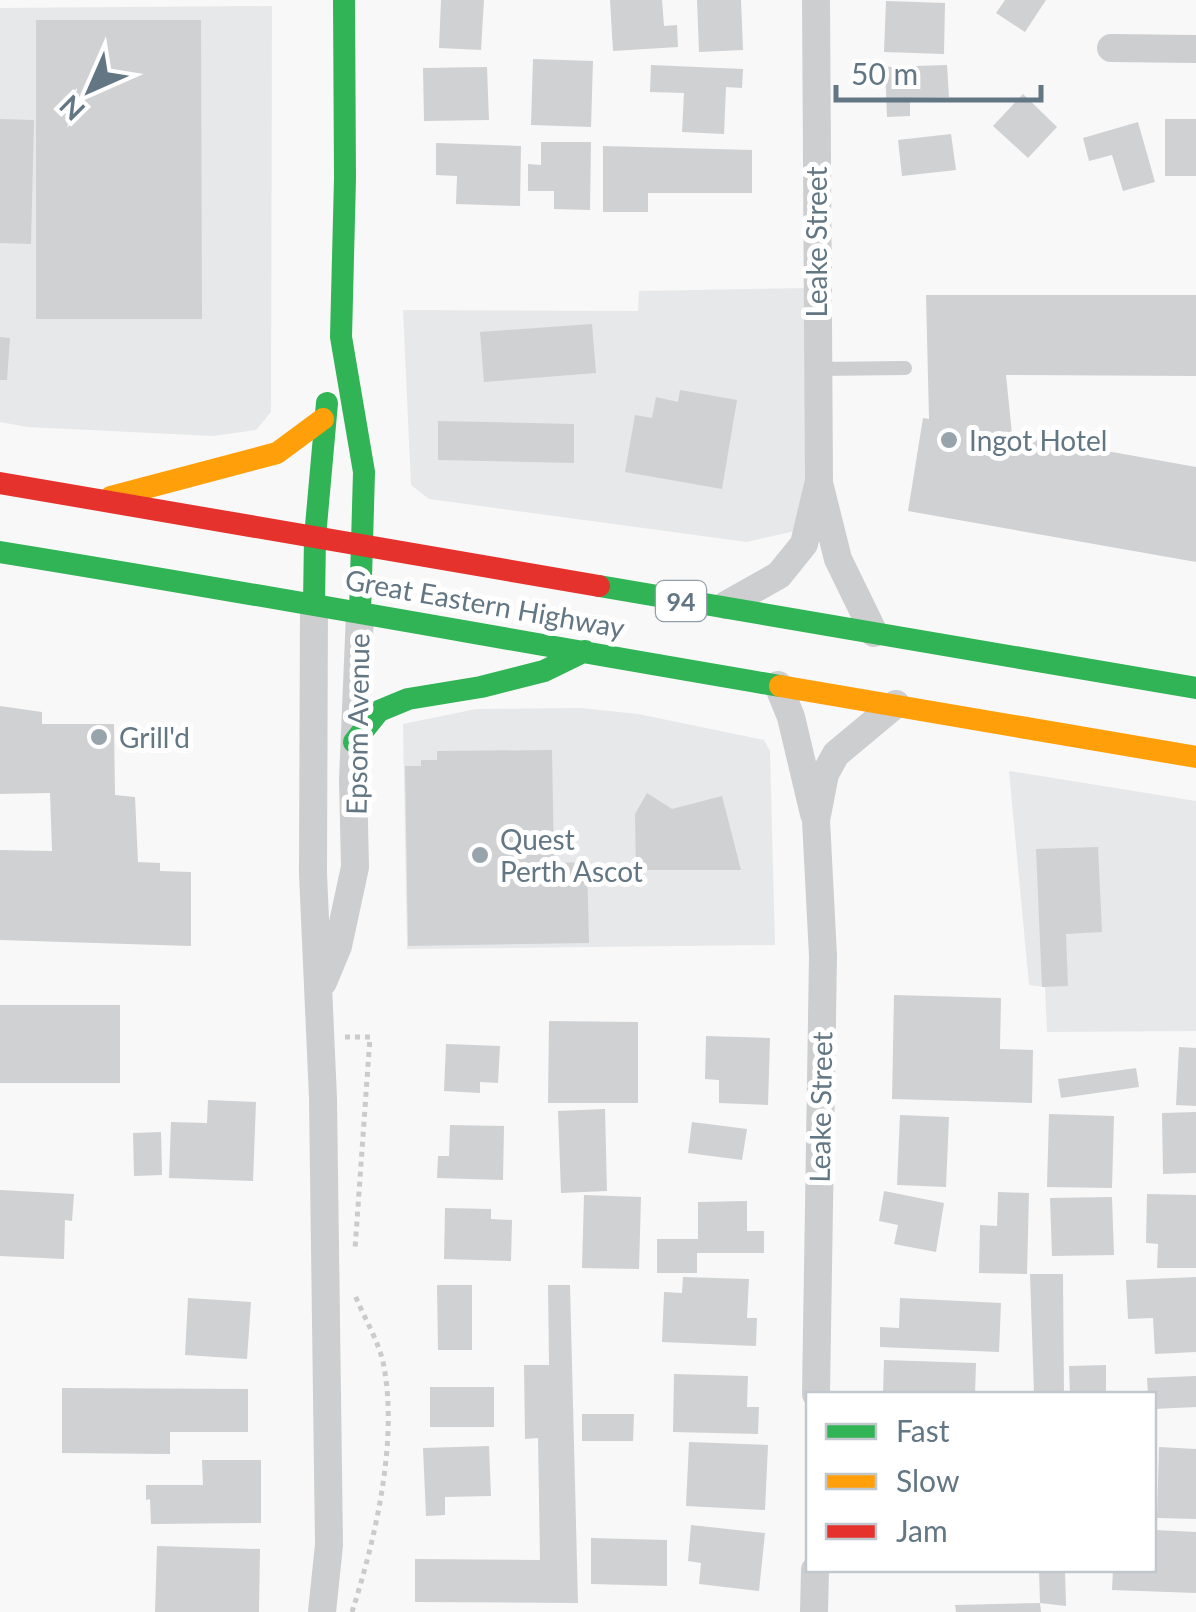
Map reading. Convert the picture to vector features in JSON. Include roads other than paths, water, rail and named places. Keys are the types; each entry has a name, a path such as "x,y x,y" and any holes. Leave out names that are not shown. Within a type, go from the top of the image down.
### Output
{"main road":[{"name":"Epsom Avenue","path":"314,603 324,419 341,337 344,0"},
{"name":"Epsom Avenue","path":"341,337 364,472 360,613"},
{"path":"97,501 277,453 324,419"},
{"name":"Great Eastern Highway","path":"0,484 1196,688"},
{"name":"Great Eastern Highway","path":"0,552 1196,757"},
{"path":"354,742 379,711 408,699 544,670 585,652"}],"street":[{"name":"Leake Street","path":"816,0 819,483 838,560 874,633"},
{"path":"1111,48 1196,49"},
{"name":"Leake Street","path":"721,608 779,575 804,544 819,483"},
{"name":"Epsom Avenue","path":"314,603 313,874 320,988 329,1526 322,1612"},
{"name":"Epsom Avenue","path":"320,988 338,946 355,866 354,742 360,613"},
{"name":"Leake Street","path":"778,684 792,717 816,820 823,956 816,1392"},
{"name":"Leake Street","path":"816,820 825,774 836,754 896,704"},
{"path":"814,1612 815,1572"}],"lane":[{"path":"816,369 905,368"}],"place":[{"name":"Ingot Hotel","path":"949,440"},
{"name":"Grill'd","path":"99,737"},
{"name":"Quest Perth Ascot","path":"480,855"}]}
